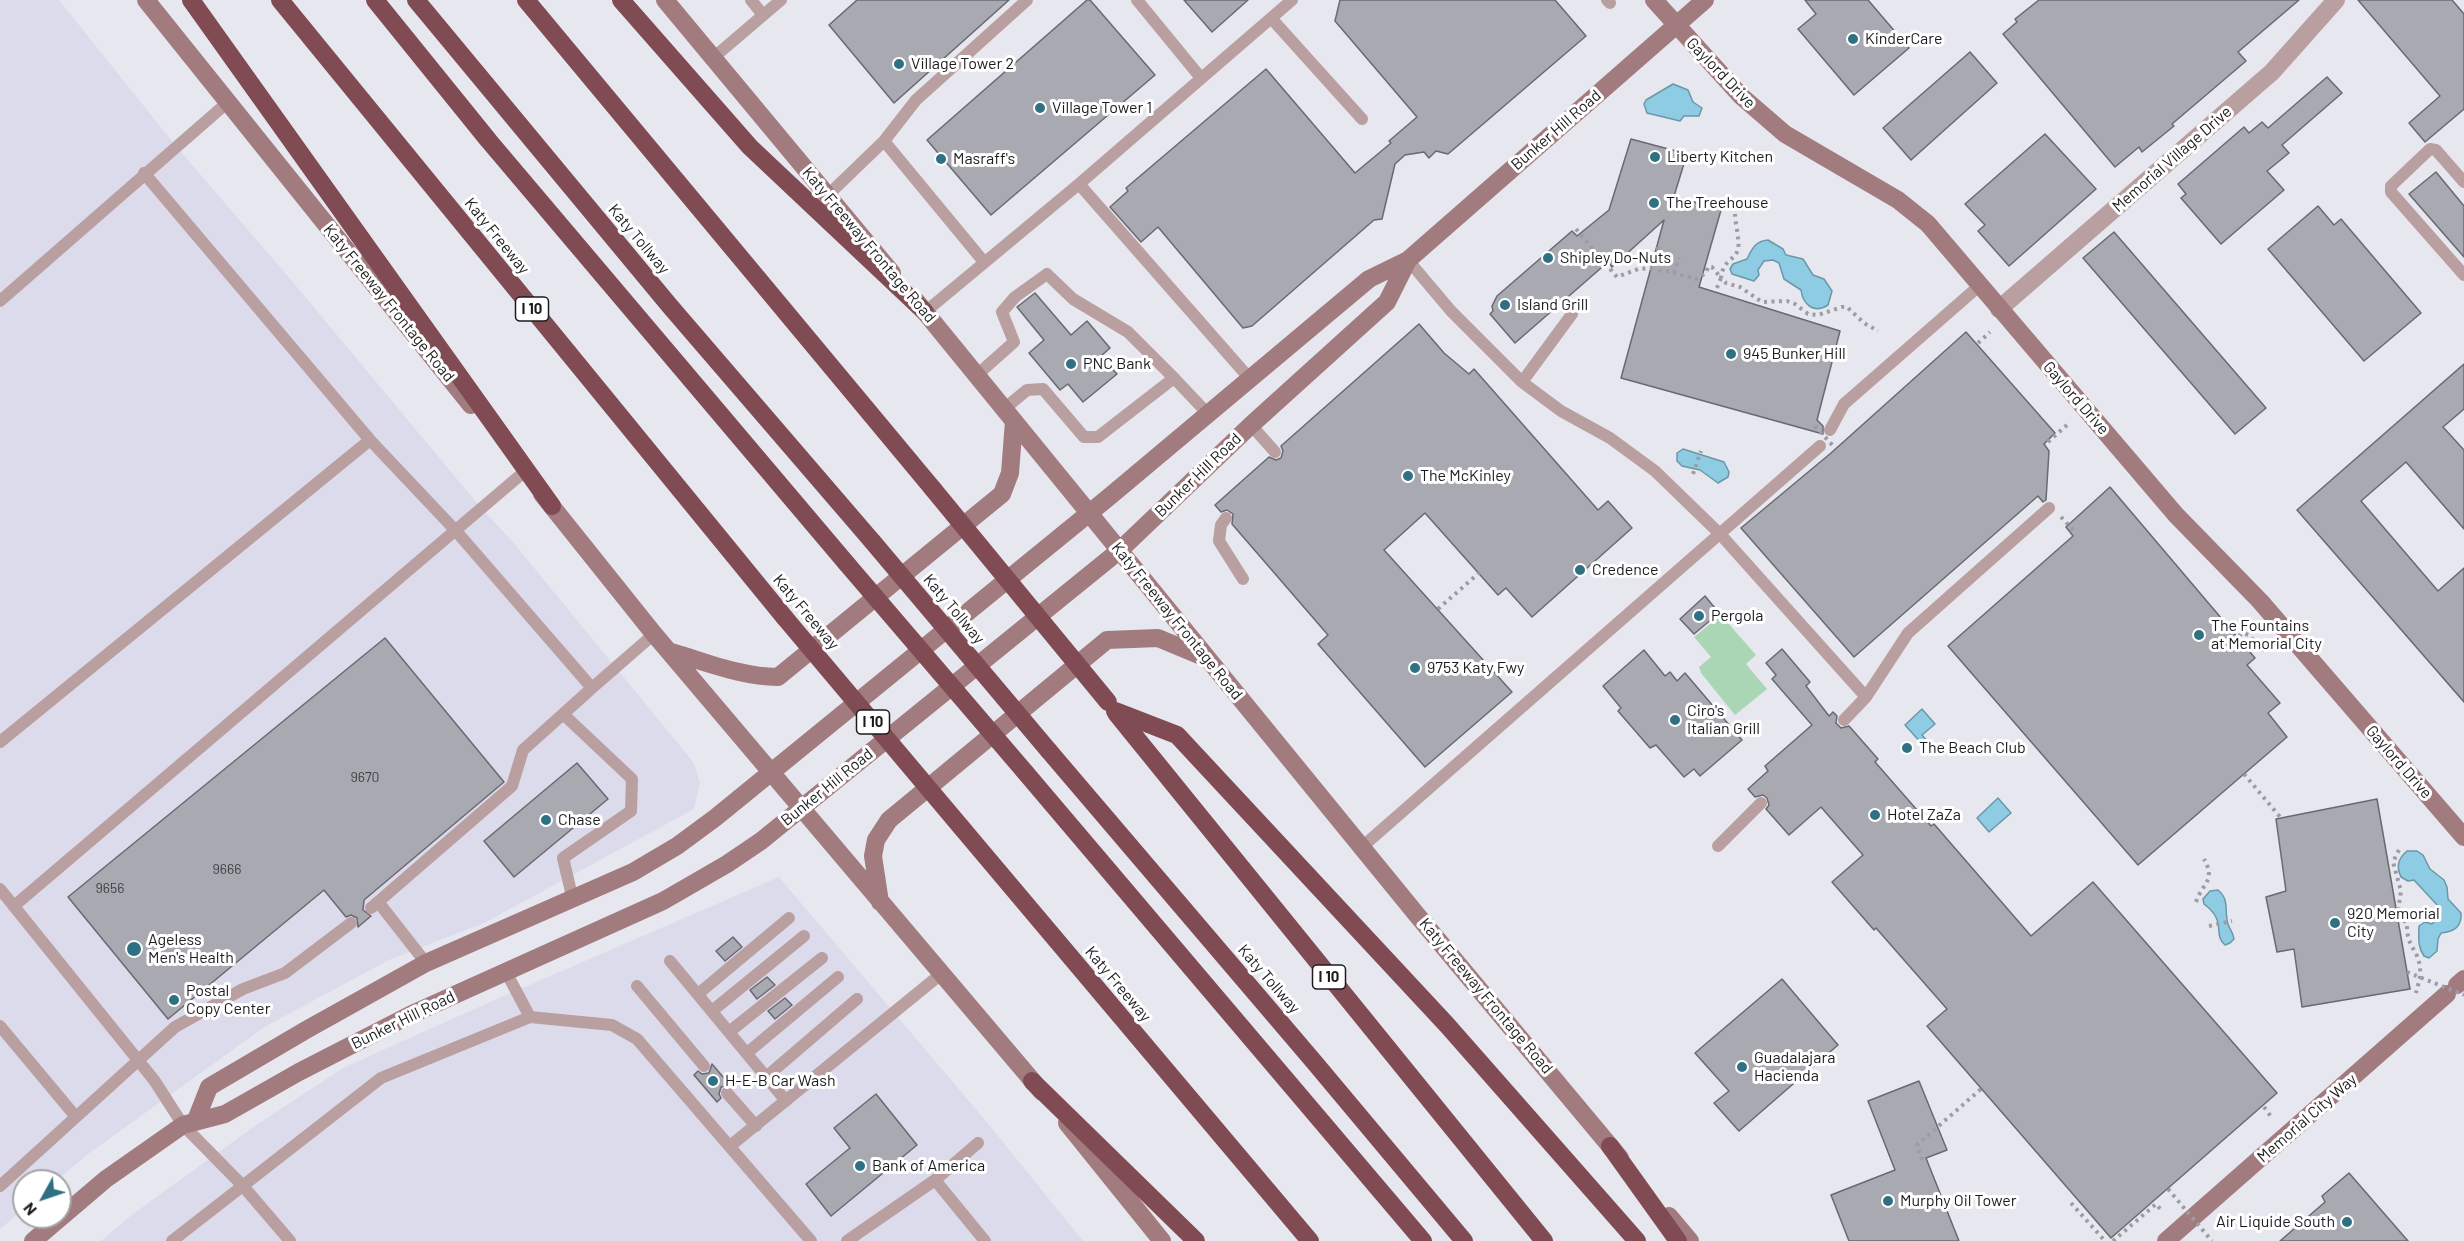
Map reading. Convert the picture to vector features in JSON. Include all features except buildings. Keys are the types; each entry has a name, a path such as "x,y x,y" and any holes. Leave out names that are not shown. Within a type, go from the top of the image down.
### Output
{"highway":[{"path":"191,0 552,506"},
{"name":"Katy Freeway","path":"280,0 785,618 1308,1241"},
{"path":"375,0 489,141 1423,1241"},
{"name":"Katy Tollway","path":"416,0 662,296 1308,1054 1464,1241"},
{"name":"I 10","path":"526,0 933,489 1544,1241"},
{"path":"621,0 750,147 925,312"},
{"path":"1111,707 1177,735 1447,1025 1637,1241"},
{"path":"1032,1081 1196,1241"},
{"path":"1610,1146 1678,1241"},
{"path":"1517,1208 1535,1241"}],"street":[{"name":"Katy Freeway Frontage Road","path":"146,0 654,634 1032,1081 1162,1241"},
{"name":"Katy Freeway Frontage Road","path":"665,0 925,312 1362,847 1690,1241"},
{"name":"Gaylord Drive","path":"1654,0 1741,96 1785,134 1898,200 1928,224 2176,515 2260,602 2464,837"},
{"name":"Bunker Hill Road","path":"190,1123 209,1088 426,963 573,900 633,872 678,846 1089,513 1369,279 1408,260 1705,0"},
{"name":"Memorial Village Drive","path":"1999,309 2272,72 2336,0"},
{"name":"Bunker Hill Road","path":"33,1241 106,1179 190,1123 225,1114 299,1072 410,1015 690,886 761,841 1120,550 1251,425 1387,302 1408,260"},
{"path":"671,652 745,674 778,677 1002,494 1010,473 1009,415"},
{"path":"880,902 873,856 876,840 889,820 1107,640 1158,638 1208,658"},
{"name":"Memorial City Way","path":"2166,1241 2458,988"}],"lane":[{"path":"751,0 763,15"},
{"path":"713,58 781,0"},
{"path":"828,195 884,141 916,100 1027,0"},
{"path":"1137,0 1201,78"},
{"path":"925,312 1079,184 1292,0"},
{"path":"1271,18 1362,119"},
{"path":"0,301 228,102"},
{"path":"884,141 984,262"},
{"path":"2464,182 2436,150 2430,149 2391,186 2391,192 2464,275"},
{"path":"144,173 370,440 456,531 591,688"},
{"path":"1079,184 1250,379"},
{"path":"1408,260 1451,311 1522,382 1561,411 1610,438 1654,471 1720,534 1866,697"},
{"path":"976,375 1014,342 1002,312 1015,297 1047,274 1073,299 1128,332 1208,414"},
{"path":"1830,430 1844,404 1979,286"},
{"path":"1522,382 1572,314"},
{"path":"1009,415 1027,390 1043,389 1084,437 1098,437 1174,378"},
{"path":"1251,425 1275,452"},
{"path":"0,742 370,440"},
{"path":"1362,847 1820,446"},
{"path":"14,906 524,472"},
{"path":"1844,720 1866,697 1908,633 2049,508"},
{"path":"1226,518 1221,525 1219,541 1243,579"},
{"path":"426,963 375,906 512,786 523,750 654,634"},
{"path":"563,714 632,779 631,811 563,858 573,900"},
{"path":"1718,846 1761,803"},
{"path":"0,889 154,1080 290,1241"},
{"path":"698,994 789,918"},
{"path":"0,1186 175,1027 243,989 285,973 351,923"},
{"path":"712,1011 804,936"},
{"path":"729,1032 822,958"},
{"path":"670,961 786,1101"},
{"path":"506,972 530,1017"},
{"path":"730,1146 941,974"},
{"path":"747,1053 838,977"},
{"path":"637,986 704,1066"},
{"path":"766,1077 857,999"},
{"path":"172,1241 381,1078 530,1017 612,1025 637,1039 811,1241"},
{"path":"0,1026 76,1117"},
{"path":"727,1093 756,1126"},
{"path":"846,1241 934,1180 978,1143"},
{"path":"934,1180 986,1241"}],"path":[{"path":"1716,290 1724,265 1736,254 1739,246 1735,231 1735,214"},
{"path":"1576,230 1617,278 1638,269 1654,268"},
{"path":"1658,247 1660,275"},
{"path":"1674,273 1679,258"},
{"path":"1666,271 1696,279 1706,273 1708,267 1712,267 1726,283 1740,287 1762,302 1787,301 1808,314 1818,315 1846,307 1864,323 1878,331"},
{"path":"1978,343 1990,332"},
{"path":"2048,442 2068,424"},
{"path":"1815,426 1835,448"},
{"path":"1693,474 1701,451"},
{"path":"1438,609 1479,573"},
{"path":"2239,636 2244,633 2249,635 2262,650 2267,646"},
{"path":"2244,774 2281,818"},
{"path":"2399,850 2393,862 2401,891 2398,911 2400,918 2407,923 2406,938 2415,952 2421,971 2416,993"},
{"path":"2196,902 2209,875 2209,868 2204,859"},
{"path":"2209,926 2232,921"},
{"path":"2408,972 2458,988"},
{"path":"1922,1160 1917,1145 1981,1089"},
{"path":"2264,1107 2272,1118"},
{"path":"2168,1189 2212,1241"},
{"path":"2071,1203 2105,1241"},
{"path":"2113,1241 2156,1204 2163,1212"}],"shaded area":[{"path":"0,0 59,0 175,145 482,509 512,541 694,763 700,783 694,809 484,923 389,960 266,1026 70,1169 12,1169 12,1219 0,1229"},
{"path":"779,877 985,1120 1083,1241 101,1241 133,1214 252,1128 343,1068"}],"green space":[{"path":"1721,615 1756,655 1746,664 1767,689 1735,715 1701,673 1699,667 1711,657 1694,637"}],"water":[{"path":"1673,84 1688,90 1693,102 1702,108 1699,116 1684,116 1680,121 1647,113 1644,104 1646,100"},
{"path":"1768,240 1783,249 1786,255 1803,259 1813,275 1824,279 1832,291 1828,305 1818,309 1807,304 1801,290 1784,279 1779,263 1773,260 1764,261 1754,281 1732,274 1730,269 1733,264 1747,259 1755,246"},
{"path":"1683,449 1724,462 1729,472 1728,477 1718,483 1700,470 1682,466 1677,461 1677,453"},
{"path":"1922,709 1935,724 1922,735 1927,741 1923,745 1905,725"},
{"path":"1998,798 2011,813 1989,832 1977,818"},
{"path":"2407,851 2417,851 2423,855 2430,869 2444,880 2448,899 2461,913 2459,925 2453,930 2441,933 2437,951 2429,958 2424,956 2420,949 2419,926 2425,922 2432,924 2441,915 2439,907 2414,880 2408,881 2401,877 2399,863"},
{"path":"2218,890 2224,898 2228,924 2234,939 2225,945 2221,941 2216,916 2204,904 2203,899 2210,891"}],"place":[{"name":"KinderCare","path":"1853,39"},
{"name":"Village Tower 2","path":"899,64"},
{"name":"Village Tower 1","path":"1040,108"},
{"name":"Liberty Kitchen","path":"1655,157"},
{"name":"Masraff's","path":"941,159"},
{"name":"The Treehouse","path":"1654,203"},
{"name":"Shipley Do-Nuts","path":"1548,258"},
{"name":"Island Grill","path":"1505,305"},
{"name":"945 Bunker Hill","path":"1731,354"},
{"name":"PNC Bank","path":"1071,364"},
{"name":"The McKinley","path":"1408,476"},
{"name":"Credence","path":"1580,570"},
{"name":"Pergola","path":"1699,616"},
{"name":"The Fountains at Memorial City","path":"2199,635"},
{"name":"9753 Katy Fwy","path":"1415,668"},
{"name":"Ciro's Italian Grill","path":"1675,720"},
{"name":"The Beach Club","path":"1907,748"},
{"name":"Hotel ZaZa","path":"1875,815"},
{"name":"Chase","path":"546,820"},
{"name":"920 Memorial City","path":"2335,923"},
{"name":"Ageless Men's Health","path":"134,949"},
{"name":"Postal Copy Center","path":"174,1000"},
{"name":"Guadalajara Hacienda","path":"1742,1067"},
{"name":"H-E-B Car Wash","path":"713,1081"},
{"name":"Bank of America","path":"860,1166"},
{"name":"Murphy Oil Tower","path":"1888,1201"},
{"name":"Air Liquide South","path":"2347,1222"}]}
